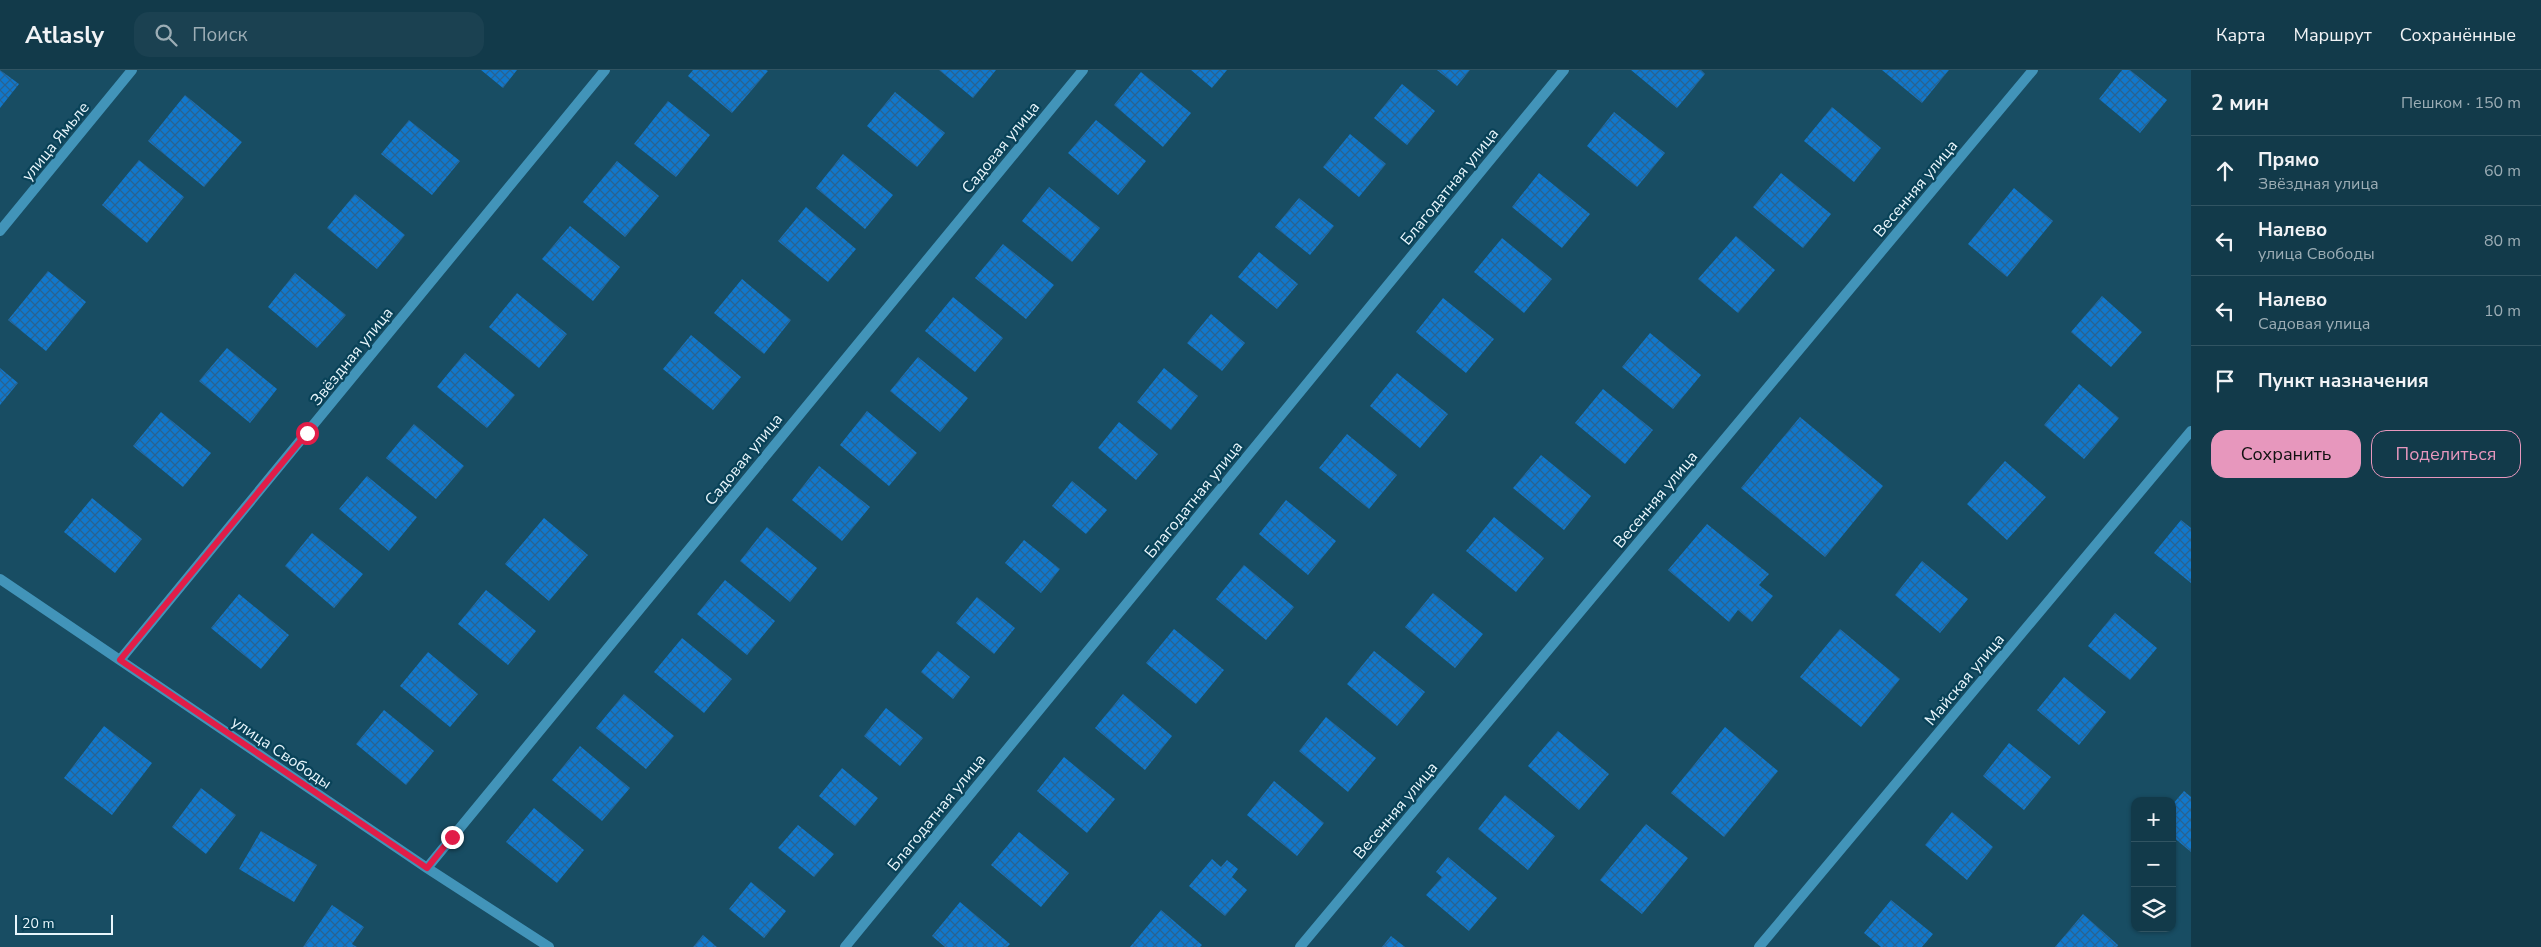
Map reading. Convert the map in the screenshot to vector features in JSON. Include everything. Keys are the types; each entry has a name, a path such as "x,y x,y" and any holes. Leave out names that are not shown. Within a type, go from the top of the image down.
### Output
{"street":[{"name":"улица Ямьле","path":"0,231 132,70"},
{"name":"Звёздная улица","path":"120,660 605,70"},
{"name":"Садовая улица","path":"427,868 1083,70"},
{"name":"Благодатная улица","path":"845,947 1564,70"},
{"name":"Весенняя улица","path":"1300,947 2033,70"},
{"name":"Майская улица","path":"1759,947 2191,431"},
{"name":"улица Свободы","path":"0,579 427,868 549,947"}],"building":[{"path":"0,70 19,84 0,108"},
{"path":"481,70 517,70 503,88"},
{"path":"693,70 768,71 732,113 688,76"},
{"path":"939,70 996,70 973,98"},
{"path":"1191,70 1227,70 1212,88"},
{"path":"1437,70 1470,70 1457,86"},
{"path":"1631,70 1701,70 1705,74 1677,108"},
{"path":"1882,70 1949,70 1922,103"},
{"path":"2122,70 2130,70 2167,100 2140,133 2099,99"},
{"path":"1141,72 1191,113 1163,147 1114,105"},
{"path":"1402,84 1435,111 1407,145 1374,118"},
{"path":"895,92 945,133 917,167 867,126"},
{"path":"185,95 242,142 204,187 148,141"},
{"path":"668,101 710,135 676,177 634,144"},
{"path":"1832,107 1881,148 1854,182 1804,141"},
{"path":"1614,112 1665,153 1637,187 1587,146"},
{"path":"409,120 460,161 432,195 381,154"},
{"path":"1096,120 1146,161 1118,195 1068,153"},
{"path":"1350,134 1386,164 1359,197 1323,167"},
{"path":"843,154 893,195 865,229 816,188"},
{"path":"139,160 184,197 147,243 102,205"},
{"path":"617,161 659,196 625,237 583,202"},
{"path":"1539,173 1590,214 1562,248 1512,207"},
{"path":"1781,173 1831,214 1803,248 1753,207"},
{"path":"1049,187 1100,228 1072,262 1022,221"},
{"path":"2014,188 2053,221 2007,277 1968,244"},
{"path":"355,194 405,235 377,269 327,228"},
{"path":"1299,198 1334,226 1310,255 1275,227"},
{"path":"806,207 856,249 828,282 778,241"},
{"path":"570,226 620,267 593,301 542,259"},
{"path":"1736,236 1775,270 1738,313 1698,279"},
{"path":"1502,238 1552,279 1524,313 1474,272"},
{"path":"1003,244 1054,285 1026,319 975,278"},
{"path":"1259,252 1298,284 1277,309 1238,277"},
{"path":"48,271 86,302 46,351 8,320"},
{"path":"295,273 346,315 317,348 268,307"},
{"path":"742,279 791,320 764,354 714,313"},
{"path":"517,293 567,334 539,368 489,327"},
{"path":"2102,296 2142,332 2111,367 2071,332"},
{"path":"953,297 1003,338 975,372 925,331"},
{"path":"1443,298 1494,339 1466,373 1416,332"},
{"path":"1211,314 1245,343 1222,371 1187,343"},
{"path":"1650,333 1701,375 1673,409 1622,367"},
{"path":"691,335 741,377 713,410 663,369"},
{"path":"227,348 277,389 250,423 199,381"},
{"path":"465,353 515,395 487,428 437,387"},
{"path":"918,357 968,398 940,432 890,391"},
{"path":"0,368 18,383 0,405"},
{"path":"1164,368 1198,396 1171,430 1137,402"},
{"path":"1397,373 1448,414 1420,448 1370,406"},
{"path":"2079,384 2119,418 2084,459 2044,425"},
{"path":"1603,389 1653,430 1625,464 1575,423"},
{"path":"867,411 917,453 889,486 840,445"},
{"path":"161,412 211,453 183,487 133,446"},
{"path":"1800,417 1883,486 1825,557 1741,488"},
{"path":"1119,422 1158,454 1136,480 1098,448"},
{"path":"414,424 464,466 436,499 386,458"},
{"path":"1347,434 1397,475 1369,509 1319,468"},
{"path":"1541,455 1591,496 1564,530 1513,488"},
{"path":"2005,461 2046,497 2007,540 1967,504"},
{"path":"819,466 870,507 842,541 792,500"},
{"path":"367,476 417,517 389,551 339,509"},
{"path":"1072,481 1107,510 1086,534 1052,506"},
{"path":"92,498 142,539 115,573 64,532"},
{"path":"1286,500 1336,541 1308,575 1259,534"},
{"path":"1494,517 1544,558 1516,592 1466,551"},
{"path":"544,518 588,555 549,601 505,564"},
{"path":"2181,520 2191,528 2191,583 2154,553"},
{"path":"1707,524 1769,574 1759,585 1773,596 1752,622 1738,610 1729,622 1668,570"},
{"path":"767,527 817,568 790,602 740,561"},
{"path":"312,533 363,574 334,608 285,566"},
{"path":"1024,540 1060,569 1041,593 1005,563"},
{"path":"1922,561 1968,599 1940,633 1895,595"},
{"path":"1244,565 1294,607 1266,640 1216,599"},
{"path":"725,580 775,621 747,655 697,614"},
{"path":"486,590 536,631 508,665 458,624"},
{"path":"1433,593 1483,634 1455,668 1405,627"},
{"path":"239,594 289,635 261,669 211,628"},
{"path":"977,597 1015,628 994,654 956,623"},
{"path":"2115,613 2157,648 2130,680 2088,646"},
{"path":"1174,629 1224,670 1196,704 1146,663"},
{"path":"1840,629 1900,679 1861,727 1800,677"},
{"path":"682,638 732,679 704,713 654,672"},
{"path":"938,651 970,677 953,699 921,672"},
{"path":"1374,651 1425,692 1397,726 1347,684"},
{"path":"428,652 478,694 450,727 400,686"},
{"path":"2064,677 2106,712 2079,745 2037,710"},
{"path":"624,694 674,736 646,769 596,728"},
{"path":"1123,694 1172,736 1145,770 1095,728"},
{"path":"886,708 923,738 900,766 864,736"},
{"path":"384,710 434,751 406,785 356,744"},
{"path":"1326,717 1376,758 1348,792 1299,751"},
{"path":"104,726 152,763 112,815 64,778"},
{"path":"1725,727 1778,771 1724,837 1671,793"},
{"path":"1558,731 1609,774 1579,810 1528,766"},
{"path":"2009,743 2051,777 2024,810 1983,776"},
{"path":"580,746 630,788 602,821 552,780"},
{"path":"1064,757 1115,799 1087,833 1037,791"},
{"path":"842,768 878,798 855,826 819,796"},
{"path":"1274,781 1324,823 1297,856 1247,815"},
{"path":"201,788 236,815 206,854 172,827"},
{"path":"2184,791 2191,797 2191,852 2176,839 2176,800"},
{"path":"1505,795 1555,836 1528,870 1478,829"},
{"path":"534,808 584,850 557,883 506,842"},
{"path":"1952,812 1993,847 1967,880 1925,845"},
{"path":"1646,824 1688,858 1642,914 1600,880"},
{"path":"798,825 834,854 814,877 778,848"},
{"path":"261,831 317,865 294,902 239,869"},
{"path":"1019,832 1069,873 1041,907 991,865"},
{"path":"1448,857 1497,898 1469,931 1426,895 1442,877 1436,872"},
{"path":"1212,859 1221,867 1227,860 1238,869 1232,877 1247,890 1225,916 1189,886"},
{"path":"751,882 786,911 764,938 729,909"},
{"path":"1891,900 1933,934 1922,947 1881,947 1864,933"},
{"path":"960,902 1010,944 1007,947 945,947 932,936"},
{"path":"332,905 364,927 352,944 357,947 303,947"},
{"path":"1161,910 1202,945 1200,947 1130,947"},
{"path":"2083,914 2118,945 2117,947 2055,947"},
{"path":"703,935 717,947 693,947"},
{"path":"1391,936 1405,947 1382,947"}],"route":[{"path":"307,433 120,660 427,868 452,837"}]}
